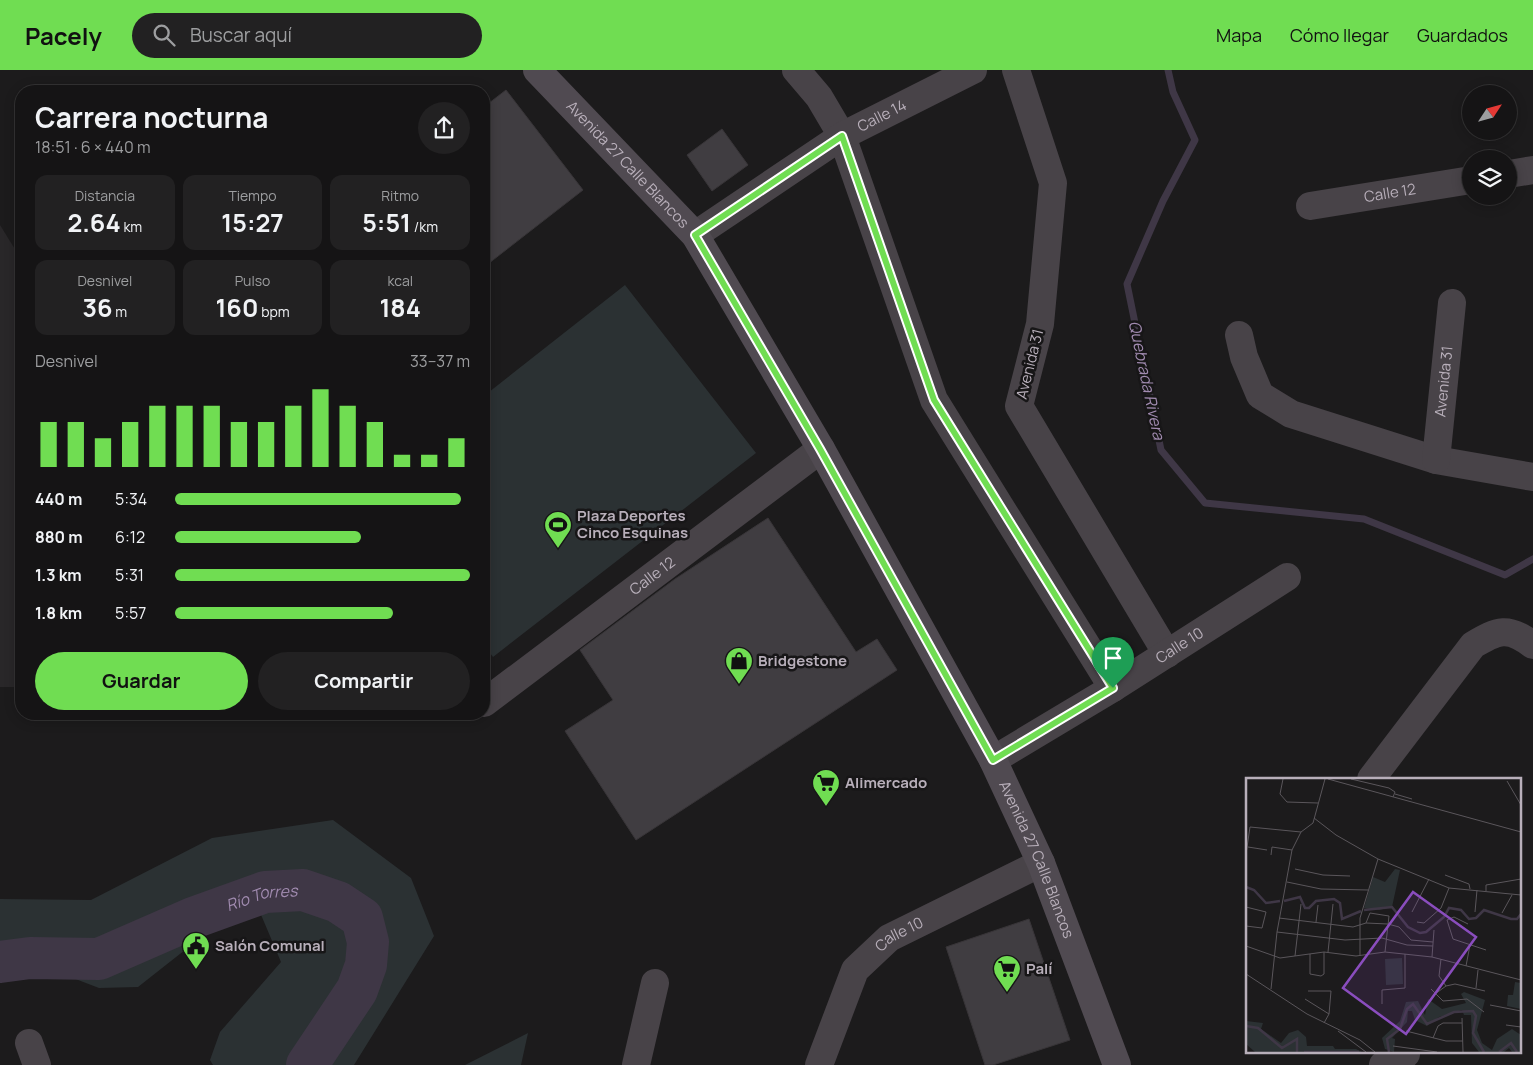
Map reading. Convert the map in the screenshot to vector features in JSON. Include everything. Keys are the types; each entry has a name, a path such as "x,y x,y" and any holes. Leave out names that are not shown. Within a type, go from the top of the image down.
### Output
{"main road":[{"name":"Avenida 27 Calle Blancos","path":"537,70 695,235 820,449 993,760 1041,863 1117,1065"}],"street":[{"path":"796,70 819,97 842,136 934,400 1113,688"},
{"name":"Calle 14","path":"695,235 842,136 973,70"},
{"name":"Avenida 31","path":"1016,70 1053,183 1040,324 1019,406 1167,654"},
{"path":"1517,173 1533,170"},
{"name":"Calle 12","path":"1310,206 1462,181"},
{"name":"Avenida 31","path":"1436,460 1452,303"},
{"path":"1239,335 1244,357 1260,396 1291,414 1436,460 1533,477"},
{"name":"Calle 12","path":"490,698 820,449"},
{"name":"Calle 10","path":"993,760 1113,688 1287,577"},
{"path":"1372,778 1473,645 1495,632 1519,634 1533,644"},
{"name":"Calle 10","path":"819,1065 855,970 888,938 1041,863"},
{"path":"636,1065 656,983"}],"shaded area":[{"path":"0,225 15,249 15,687 0,687"},
{"name":"Plaza Deportes Cinco Esquinas","path":"625,285 756,453 493,657 490,653 490,391"},
{"path":"333,820 411,878 434,936 354,1065 213,1065 210,1060 220,1032 281,962 259,910 204,935 138,987 99,988 39,965 0,968 0,899 91,900 212,838"},
{"path":"528,1033 521,1065 465,1065"}],"building":[{"path":"506,90 583,190 490,262 490,102"},
{"path":"722,129 748,165 712,191 687,155"},
{"name":"Bridgestone","path":"768,518 856,652 877,639 897,670 636,840 565,731 613,700 580,650 675,579"},
{"name":"Palí","path":"1029,919 1070,1040 993,1065 985,1065 946,947"}],"waterway":[{"name":"Quebrada Rivera","path":"1168,70 1173,92 1195,140 1163,201 1127,284 1161,450 1205,503 1364,519 1505,575 1533,559"},
{"name":"Río Torres","path":"0,962 30,958 99,959 193,918 265,892 303,890 338,902 362,918 368,942 366,965 357,990 307,1065"}],"place":[{"name":"Plaza Deportes Cinco Esquinas","path":"558,549"},
{"name":"Bridgestone","path":"739,685"},
{"name":"Alimercado","path":"826,807"},
{"name":"Salón Comunal","path":"196,970"},
{"name":"Palí","path":"1007,993"}],"route":[{"path":"842,136 934,400 1113,688 993,760 820,449 695,235 842,136"}]}
